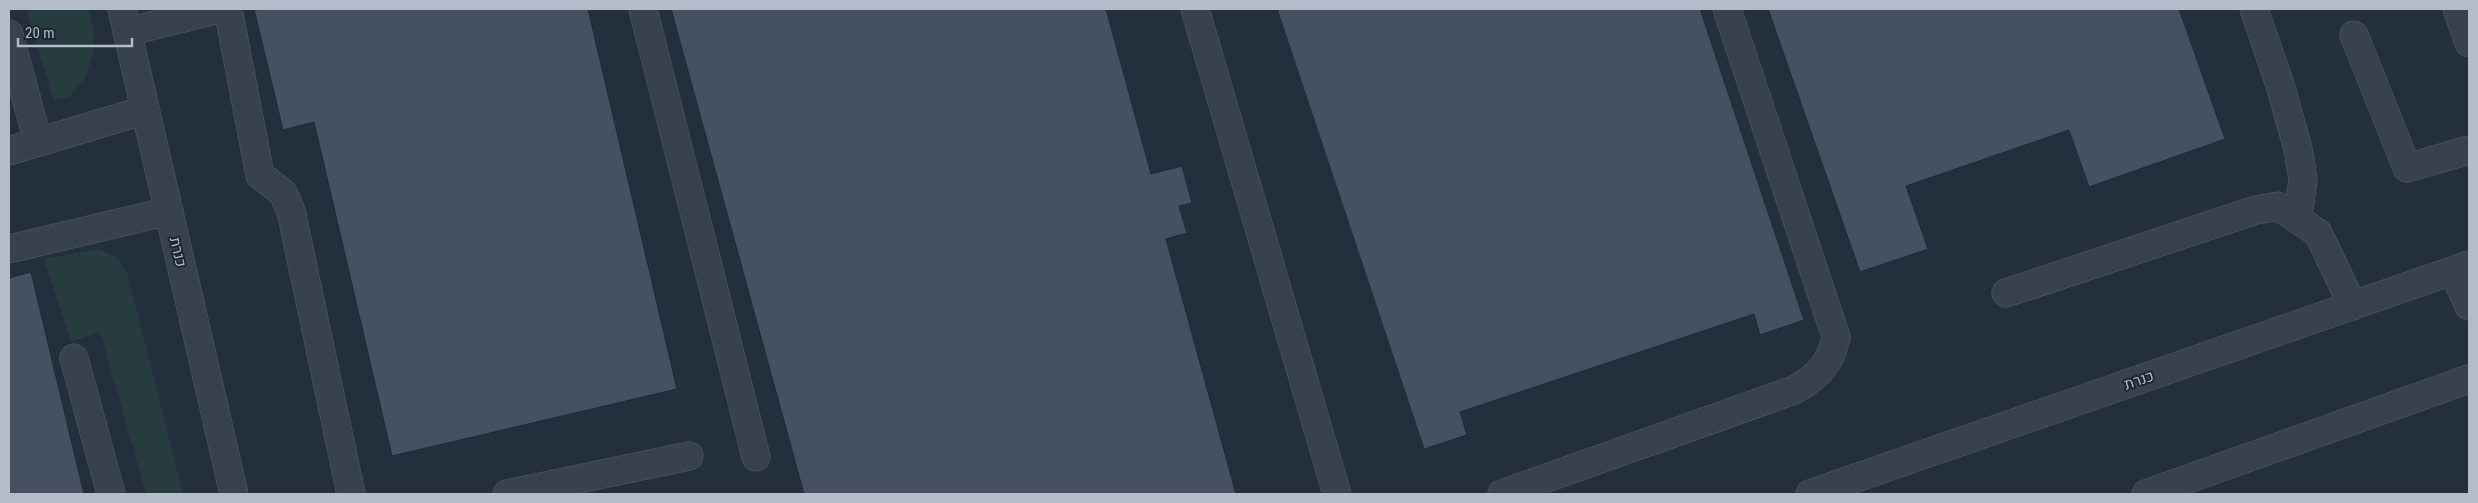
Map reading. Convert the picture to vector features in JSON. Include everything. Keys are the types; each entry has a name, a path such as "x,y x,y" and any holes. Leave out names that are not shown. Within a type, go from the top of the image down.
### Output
{"street":[{"path":"125,20 220,9"},
{"path":"228,9 260,175 283,193 290,210 351,494"},
{"path":"643,9 756,458"},
{"path":"1196,9 1337,494"},
{"path":"1502,494 1794,390 1812,380 1832,356 1836,337 1727,9"},
{"path":"2254,9 2281,88 2298,149 2303,179 2298,217"},
{"path":"2457,9 2469,43"},
{"name":"כנרת","path":"125,20 234,494"},
{"path":"9,34 38,142"},
{"path":"2354,34 2407,168 2469,150"},
{"path":"9,151 145,110"},
{"path":"2006,293 2256,210 2278,206 2298,217 2318,233 2353,306"},
{"path":"9,249 169,211"},
{"path":"2461,268 2469,306"},
{"name":"כנרת","path":"1810,494 2461,268"},
{"path":"74,358 111,494"},
{"path":"2146,494 2469,379"},
{"path":"507,494 689,456"}],"green space":[{"path":"26,9 88,9 94,32 93,53 86,76 71,96 54,101"},
{"path":"97,249 116,257 127,272 183,494 146,494 100,332 71,342 44,259"}],"building":[{"path":"254,9 588,9 677,389 392,456 314,122 283,130"},
{"path":"671,9 1106,9 1151,174 1182,166 1192,203 1179,206 1187,233 1166,239 1236,494 804,494"},
{"path":"1277,9 1700,9 1804,320 1760,335 1754,314 1460,412 1467,435 1424,449"},
{"path":"1768,9 2179,9 2225,139 2089,187 2069,130 1906,186 1928,249 1860,272"},
{"path":"31,272 84,494 9,494 9,278"}]}
